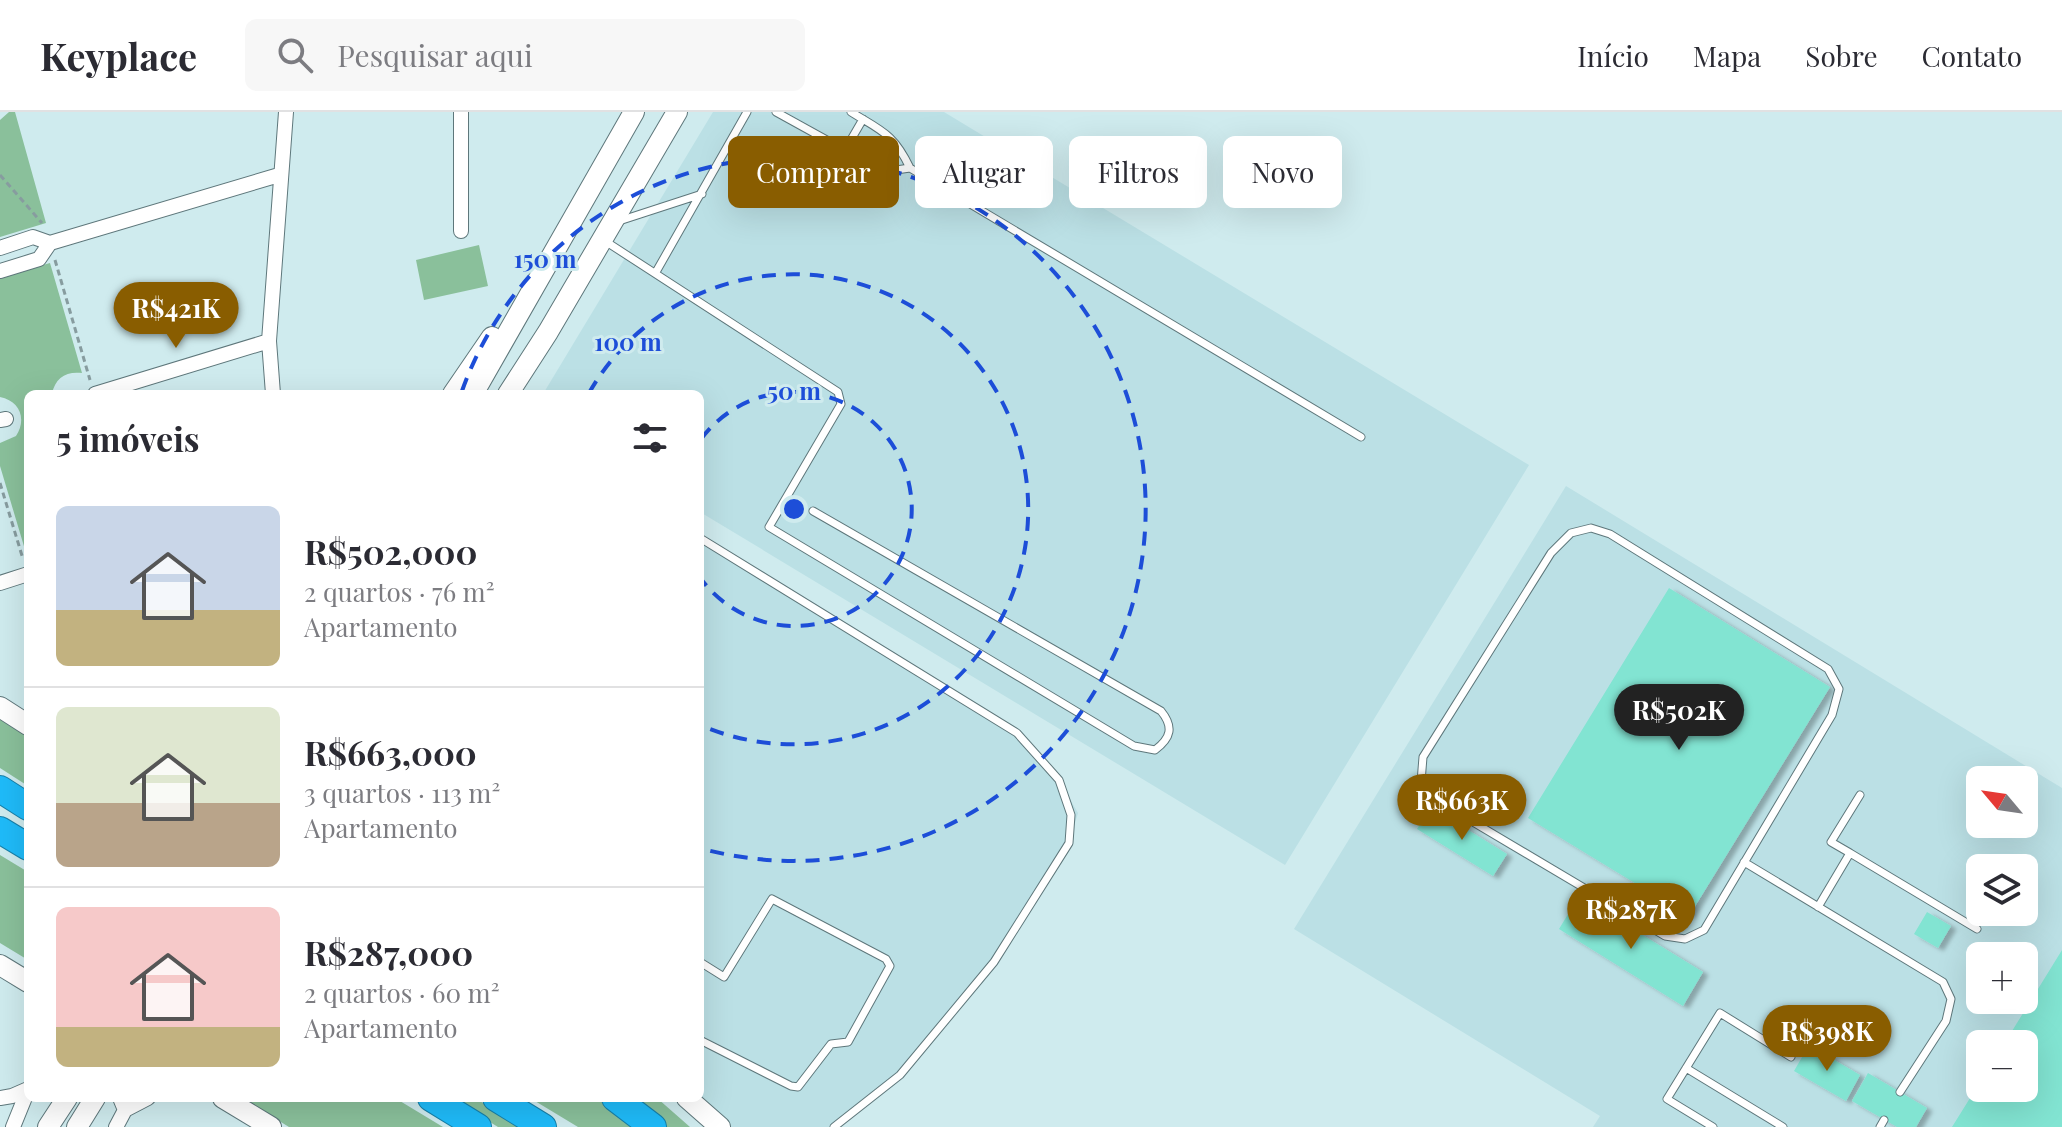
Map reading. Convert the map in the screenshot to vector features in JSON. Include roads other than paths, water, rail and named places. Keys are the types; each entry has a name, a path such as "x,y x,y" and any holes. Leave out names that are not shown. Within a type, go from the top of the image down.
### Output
{"highway":[{"path":"0,789 24,804"},
{"path":"0,830 24,845"},
{"path":"437,1102 478,1127"},
{"path":"502,1102 543,1127"},
{"path":"620,1102 653,1127"}],"street":[{"path":"273,390 269,341 286,112"},
{"path":"461,112 461,231"},
{"path":"475,390 634,112"},
{"path":"511,390 677,112"},
{"path":"0,248 33,237 50,243 279,175"},
{"path":"456,390 571,222"},
{"path":"0,271 39,259 50,243"},
{"path":"521,390 548,332"},
{"path":"108,390 269,341"},
{"path":"0,583 24,575"},
{"path":"0,707 24,722"},
{"path":"0,965 24,980"},
{"path":"0,1098 24,1092"},
{"path":"13,1127 24,1100"},
{"path":"48,1127 64,1102"},
{"path":"77,1127 93,1102"},
{"path":"230,1102 271,1127"},
{"path":"692,1102 720,1127"},
{"path":"116,1127 123,1104"}],"lane":[{"path":"656,272 747,112"},
{"path":"776,112 820,136"},
{"path":"851,112 890,135 900,146 910,168 1361,437"},
{"path":"853,136 863,119"},
{"path":"899,170 910,168"},
{"path":"702,194 608,231 656,272 832,386 841,397 841,404 769,527 1134,746 1155,750 1165,742 1170,731 1169,721 1161,711 813,511"},
{"path":"1591,528 1610,534 1828,669 1839,689 1832,715 1744,862 1704,930 1685,939 1665,936 1436,800 1421,782 1423,757 1551,553 1571,533 1591,528"},
{"path":"704,540 1017,733 1059,780 1071,815 1069,843 994,962 900,1075 834,1127"},
{"path":"1860,795 1831,842 1977,929"},
{"path":"1818,907 1850,853"},
{"path":"1744,862 1943,982 1951,999 1946,1021 1900,1092"},
{"path":"704,964 724,977 772,899 886,959 890,966 848,1042 831,1044 798,1087 747,1066 704,1042"},
{"path":"1713,1127 1667,1099 1720,1013 1791,1057"},
{"path":"1686,1068 1783,1127"}]}
